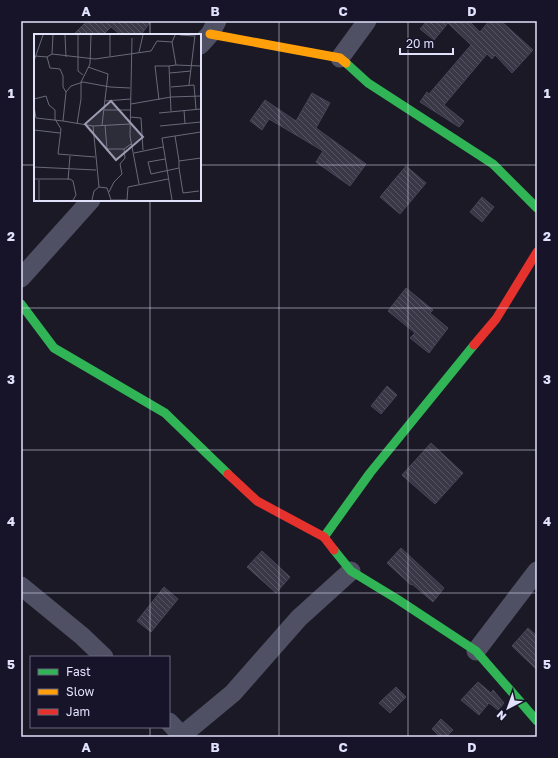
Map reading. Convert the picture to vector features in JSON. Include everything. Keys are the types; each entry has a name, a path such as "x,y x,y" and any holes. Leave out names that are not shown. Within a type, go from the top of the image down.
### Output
{"street":[{"path":"340,58 367,21"},
{"path":"209,33 340,58 368,84 493,164 537,208"},
{"path":"21,278 90,201"},
{"path":"324,537 370,473 496,319 537,252"},
{"path":"21,304 54,348 165,414 257,501 324,537 351,571 397,599 476,651 537,721"},
{"path":"170,723 181,736 233,693 299,618 351,571"},
{"path":"476,651 537,571"},
{"path":"21,586 82,636 103,656"}],"building":[{"path":"87,21 151,21 142,34 120,34 111,27 104,34 74,34"},
{"path":"427,21 469,21 480,32 489,21 501,21 533,50 512,73 495,55 492,59 487,54 444,105 464,121 459,127 420,102 427,92 429,94 471,45 448,23 434,40 420,29"},
{"path":"312,93 330,103 316,128 366,164 350,186 316,162 323,151 269,119 262,130 250,121 265,100 296,121"},
{"path":"406,166 426,183 400,214 380,197"},
{"path":"482,197 494,207 482,222 470,212"},
{"path":"406,288 433,310 430,313 448,328 429,353 410,338 415,333 388,311"},
{"path":"387,386 397,395 381,414 371,406"},
{"path":"431,443 463,473 435,504 402,475"},
{"path":"401,548 444,588 433,602 412,584 411,585 387,563"},
{"path":"262,551 290,577 276,593 247,567"},
{"path":"164,587 178,599 151,632 137,621"},
{"path":"528,628 537,636 537,670 512,646"},
{"path":"478,682 491,693 493,690 504,703 498,710 489,703 479,715 461,700"},
{"path":"396,687 406,697 390,713 379,703"},
{"path":"441,719 453,730 446,737 440,737 432,729"}],"traffic: fast":[{"path":"346,63 368,83 493,164 537,208"},
{"path":"21,304 54,348 165,413 228,474"},
{"path":"324,537 370,473 474,345"},
{"path":"334,550 351,571 397,599 476,651 537,721"}],"traffic: slow":[{"path":"210,34 340,58 346,63"}],"traffic: jam":[{"path":"474,345 496,319 537,252"},
{"path":"228,474 257,501 324,537 334,550"}]}
